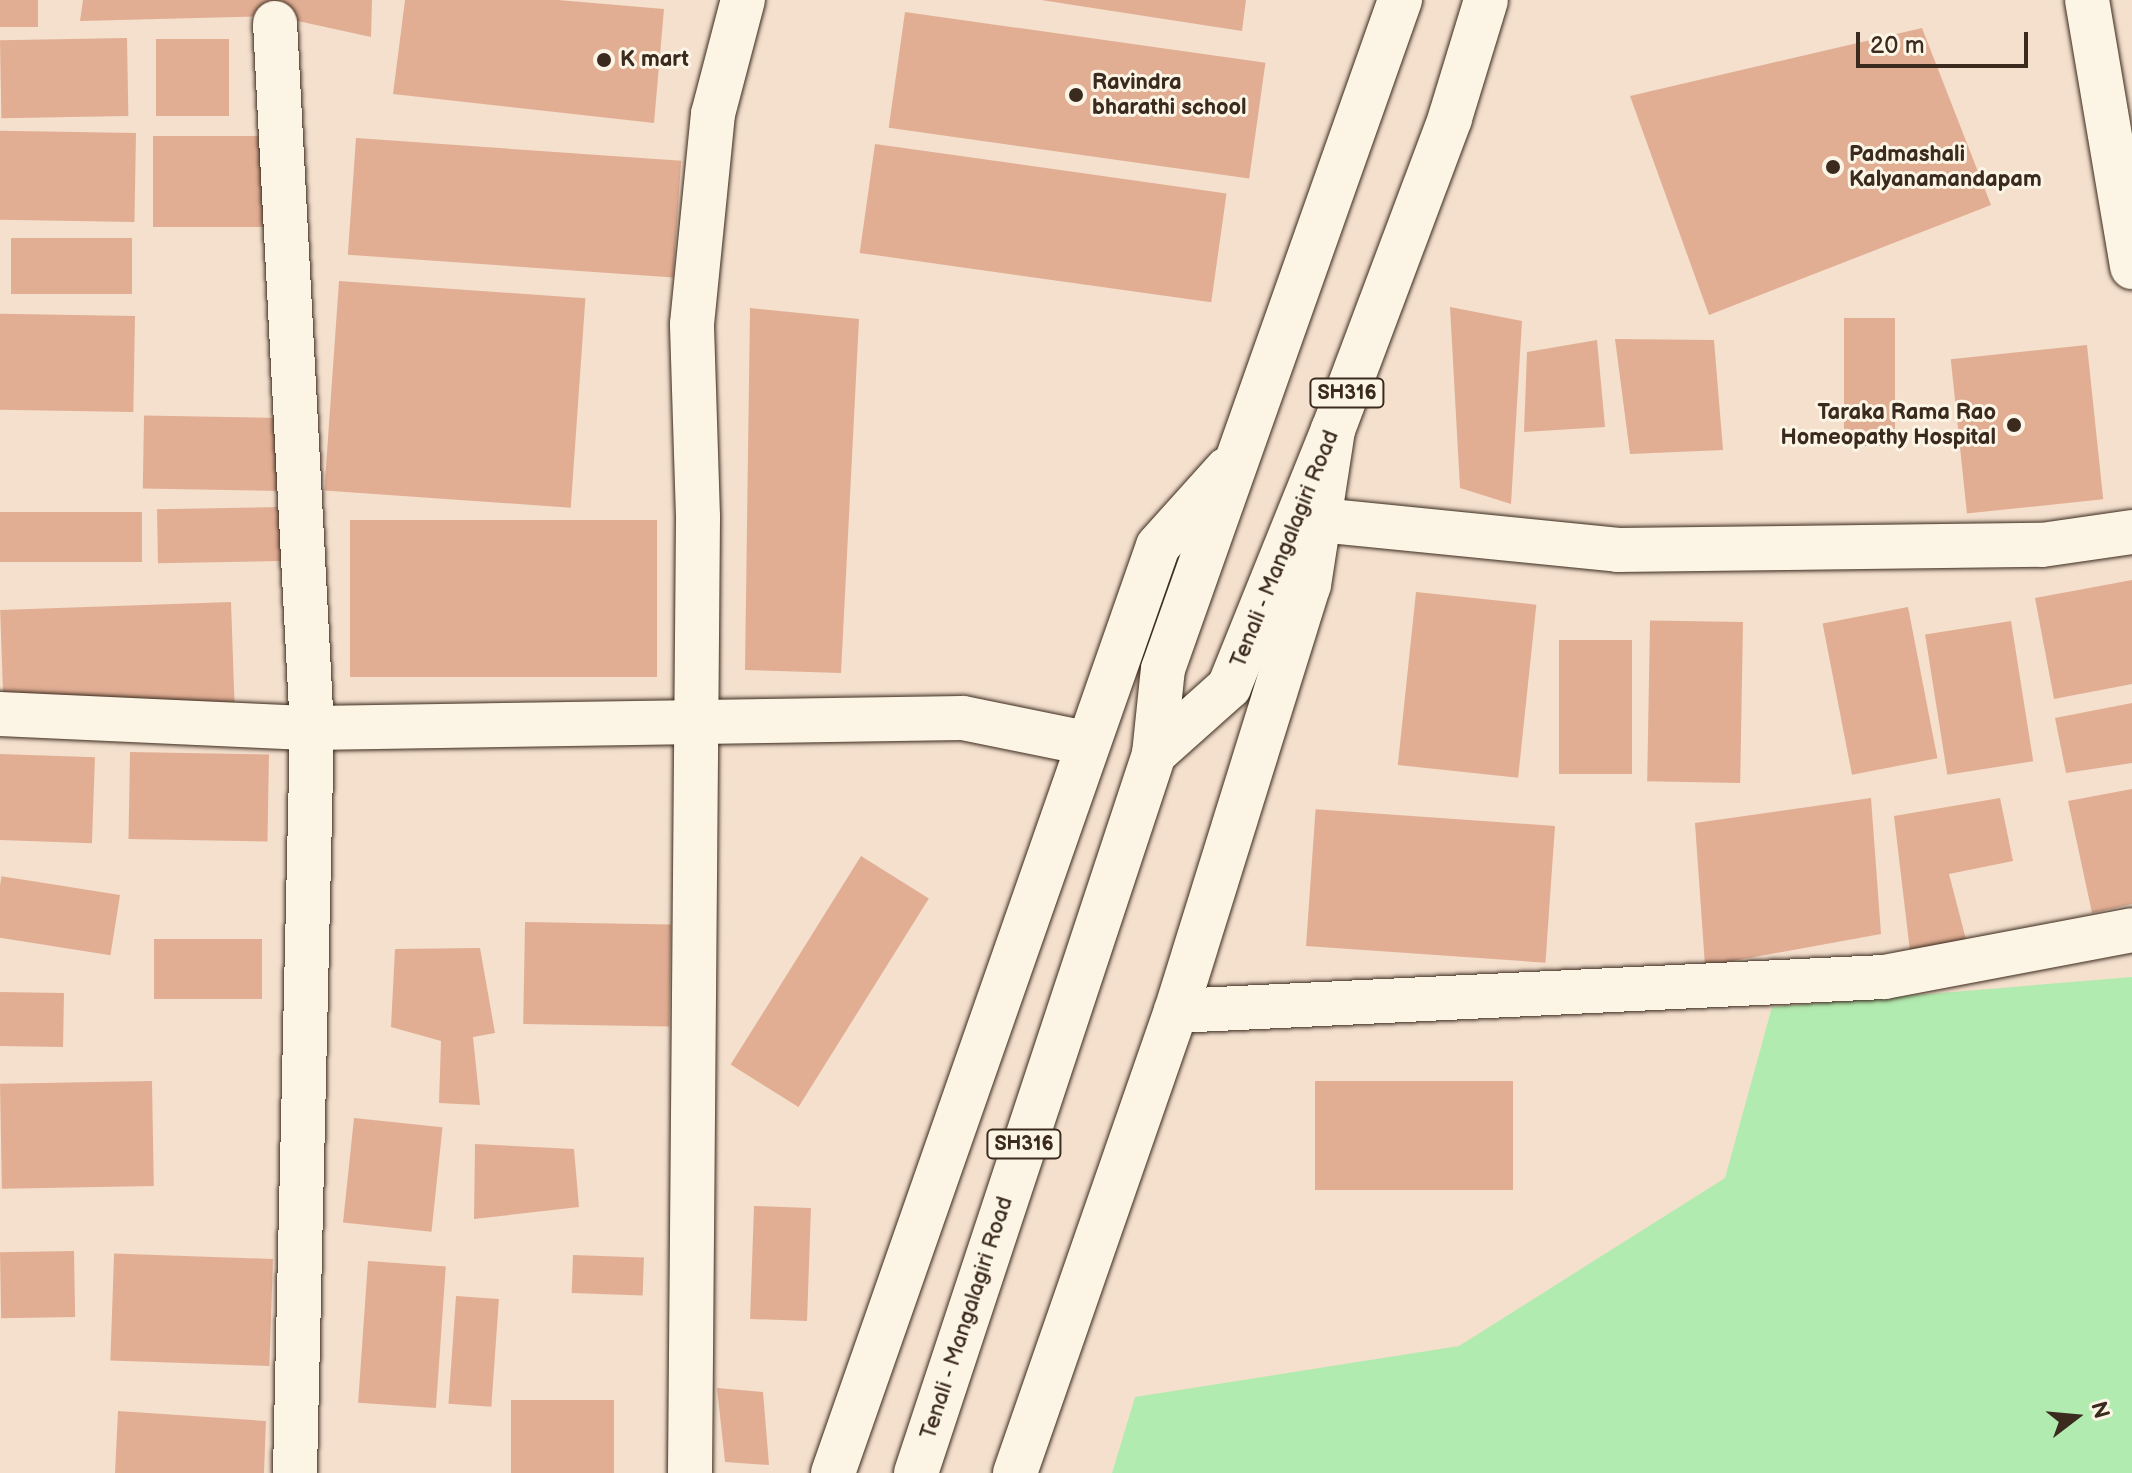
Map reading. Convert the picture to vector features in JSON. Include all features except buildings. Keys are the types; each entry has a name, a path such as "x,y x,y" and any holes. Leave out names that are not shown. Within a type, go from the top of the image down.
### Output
{"street":[{"path":"690,1473 698,517 692,324 713,114 743,0"},
{"name":"Tenali - Mangalagiri Road","path":"916,1473 1154,754 1163,669 1400,0"},
{"name":"Tenali - Mangalagiri Road","path":"1154,754 1229,687 1333,430 1450,118 1486,0"},
{"path":"2087,0 2132,267"},
{"path":"275,23 312,728 295,1473"},
{"path":"1015,1473 1176,1011 1309,585 1333,430"},
{"path":"833,1473 956,1133 1086,743 1158,546 1240,455"},
{"path":"1320,520 1618,550 2042,545 2132,532"},
{"path":"0,714 312,728 963,718 1086,743"},
{"path":"1176,1011 1884,977 2132,930"}],"green space":[{"path":"2132,977 2132,1473 1112,1473 1135,1397 1459,1346 1725,1178 1772,1007"}],"place":[{"name":"K mart","path":"604,60"},
{"name":"Ravindra bharathi school","path":"1076,95"},
{"name":"Padmashali Kalyanamandapam","path":"1833,167"},
{"name":"Taraka Rama Rao Homeopathy Hospital","path":"2014,425"}]}
